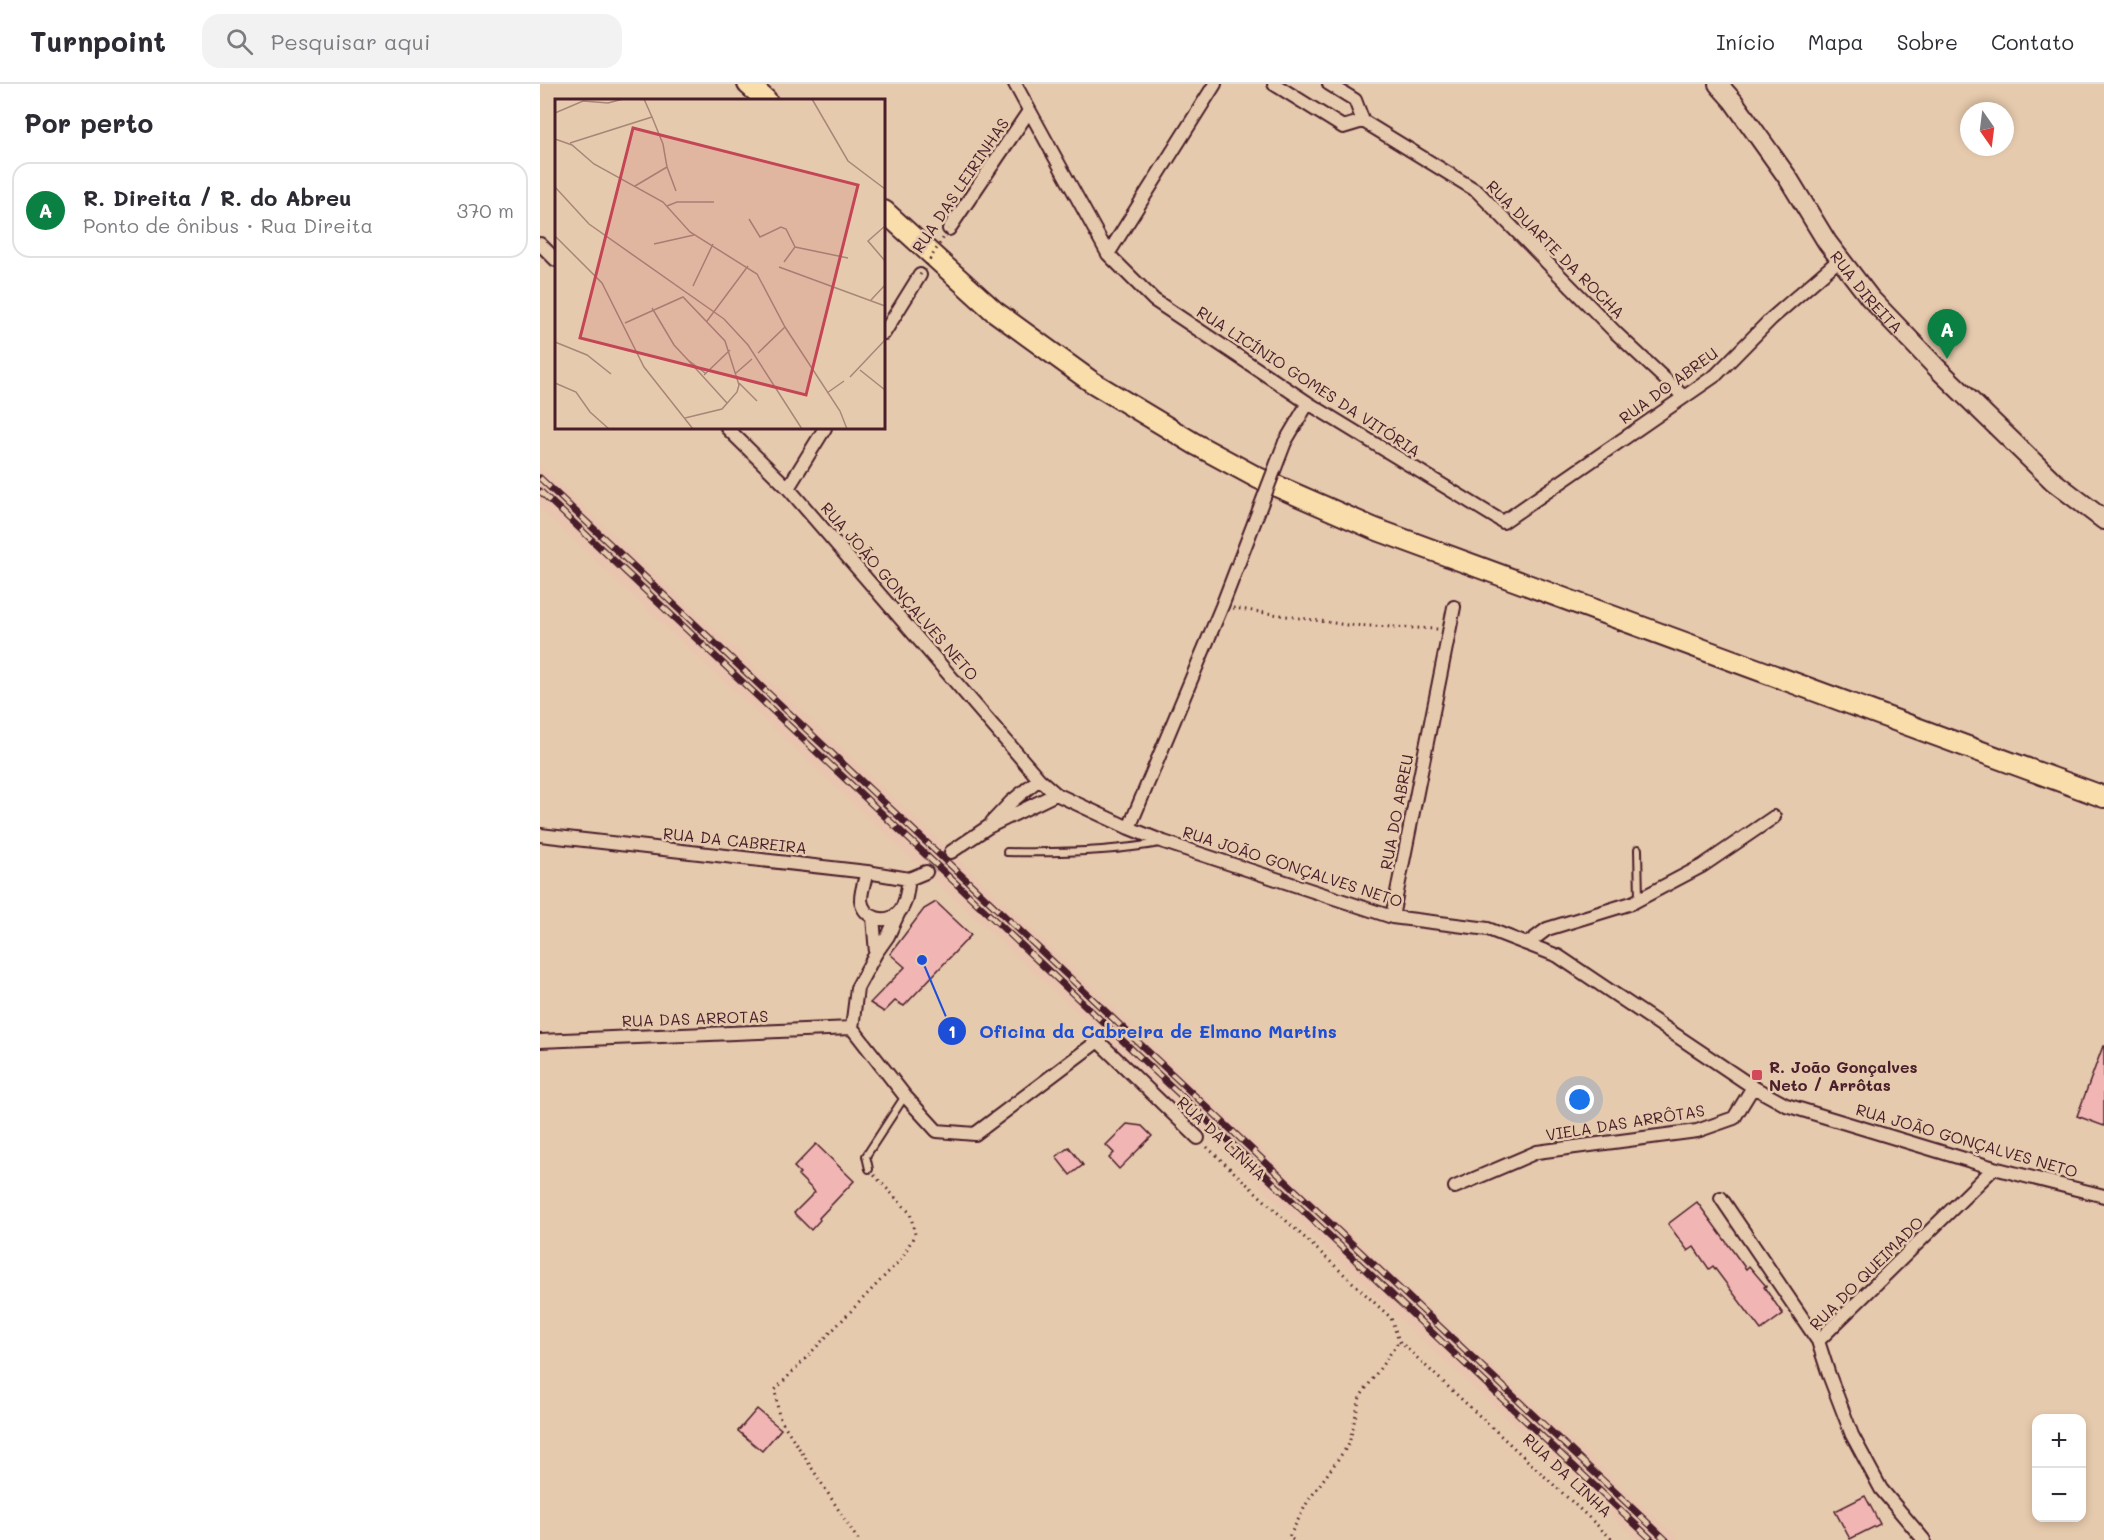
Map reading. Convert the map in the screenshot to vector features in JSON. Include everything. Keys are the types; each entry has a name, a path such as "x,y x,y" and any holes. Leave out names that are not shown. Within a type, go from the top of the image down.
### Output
{"main road":[{"path":"748,84 765,99"},
{"name":"RUA DIREITA","path":"1718,84 1733,101 1788,178 1827,242 1870,298 1946,377 2053,481 2104,520"},
{"path":"885,212 994,311 1092,382 1195,444 1258,478 1375,529 2104,797"}],"street":[{"name":"RUA DAS LEIRINHAS","path":"949,229 1029,111 1015,84"},
{"path":"1108,254 1215,84"},
{"path":"1274,84 1343,127 1363,121 1355,100 1329,84"},
{"name":"RUA LICÍNIO GOMES DA VITÓRIA","path":"1029,111 1108,254 1154,300 1308,403 1503,522"},
{"name":"RUA DUARTE DA ROCHA","path":"1363,121 1477,191 1616,333 1684,397"},
{"path":"540,244 555,259"},
{"name":"RUA DO ABREU","path":"1503,522 1716,375 1771,319 1840,259"},
{"name":"RUA DAS LEIRINHAS","path":"885,331 920,275"},
{"path":"1129,828 1222,606 1285,442 1308,403"},
{"name":"RUA JOÃO GONÇALVES NETO","path":"728,429 788,488 1039,778 1056,794 1164,842 1392,917 1488,929 1558,956 1753,1088 1786,1105 1994,1168 2104,1196"},
{"path":"788,488 824,429"},
{"name":"RUA DO ABREU","path":"1392,917 1454,607"},
{"path":"987,827 1039,778"},
{"path":"951,852 987,827 1056,794"},
{"path":"1527,944 1547,929 1639,899 1702,866 1774,817"},
{"name":"RUA DA CABREIRA","path":"540,835 867,872 909,879"},
{"path":"867,872 861,902 865,910 873,917 882,920 891,918 899,912"},
{"path":"852,1028 857,988 888,936 904,903 909,879 926,872"},
{"path":"873,917 876,953"},
{"name":"RUA DAS ARROTAS","path":"540,1041 852,1028"},
{"name":"RUA DA LINHA","path":"852,1028 905,1096 937,1131 975,1134 1098,1041 1198,1138"},
{"name":"VIELA DAS ARRÔTAS","path":"1455,1187 1537,1152 1697,1131 1734,1118 1753,1088"},
{"name":"RUA DO QUEIMADO","path":"1924,1540 1881,1490 1852,1435 1828,1375 1818,1341 1994,1168"},
{"path":"1720,1198 1818,1341"}],"lane":[{"path":"1007,852 1055,853 1119,850 1164,842"},
{"path":"1638,849 1639,899"},
{"path":"869,1169 866,1156 905,1096"}],"path":[{"name":"RUA DAS LEIRINHAS","path":"920,275 949,229"},
{"path":"1222,606 1347,625 1450,630"},
{"name":"RUA DA LINHA","path":"1198,1138 1391,1318 1399,1341 1614,1540"},
{"path":"858,1540 778,1417 775,1390 902,1258 915,1234 910,1214 869,1169"},
{"path":"1293,1540 1289,1537 1308,1501 1349,1444 1360,1397 1399,1341"}],"shaded area":[{"path":"540,466 876,781 1416,1296 1679,1540 1638,1540 926,872 540,508"}],"building":[{"path":"936,902 971,935 904,1006 895,1001 884,1012 870,1003 905,967 890,954 924,909"},
{"path":"2104,1046 2104,1126 2077,1116"},
{"path":"1127,1124 1142,1126 1152,1136 1119,1169 1109,1158 1114,1153 1106,1145"},
{"path":"816,1144 854,1181 819,1218 820,1220 811,1230 794,1213 815,1192 798,1175 800,1173 794,1167"},
{"path":"1069,1147 1083,1165 1070,1175 1056,1157"},
{"path":"1697,1202 1746,1269 1749,1266 1766,1286 1764,1287 1783,1314 1761,1330 1713,1266 1709,1269 1694,1247 1688,1251 1668,1224"},
{"path":"757,1409 781,1429 762,1451 738,1431"},
{"path":"1865,1496 1880,1524 1850,1539 1835,1511"}],"tunnel":[{"path":"926,872 951,852"}],"railway":[{"path":"540,478 1666,1540"},
{"path":"540,491 1652,1540"}],"place":[{"name":"R. Direita / R. do Abreu","path":"1947,359"},
{"name":"Oficina da Cabreira de Elmano Martins","path":"922,960"},
{"name":"R. João Gonçalves Neto / Arrôtas","path":"1757,1075"}]}
